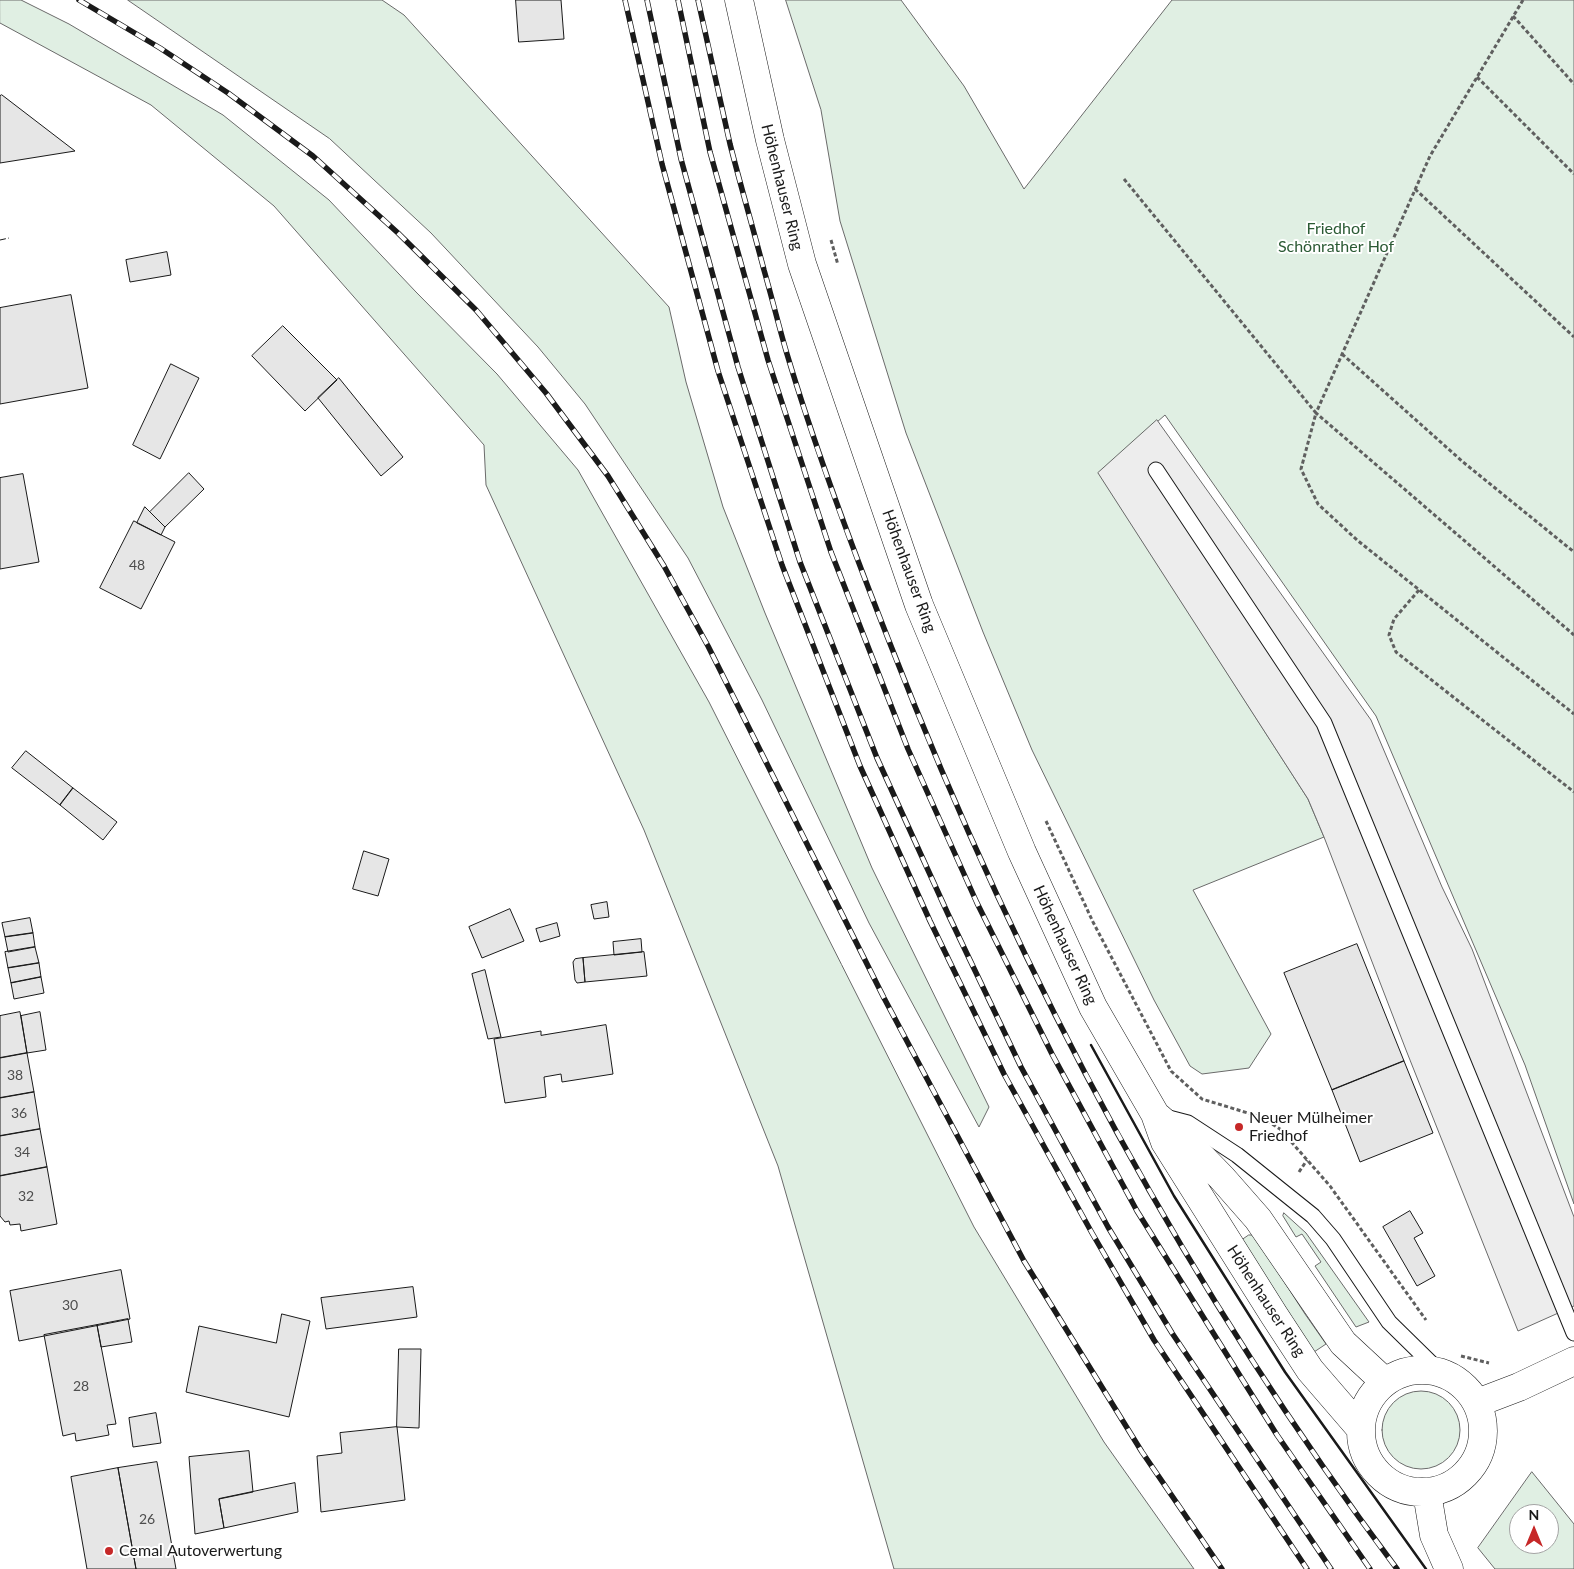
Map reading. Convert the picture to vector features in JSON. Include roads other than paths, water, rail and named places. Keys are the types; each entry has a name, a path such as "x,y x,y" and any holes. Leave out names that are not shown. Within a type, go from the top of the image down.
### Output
{"street":[{"name":"Höhenhauser Ring","path":"740,0 770,140 802,264 919,606 1022,852 1094,1007 1155,1114 1165,1142 1310,1370 1360,1428"},
{"name":"Höhenhauser Ring","path":"1155,1114 1188,1143 1258,1219 1343,1343 1386,1382"},
{"path":"1477,1403 1519,1387 1574,1362"},
{"path":"1450,1364 1460,1383 1477,1403 1483,1423 1481,1448 1470,1470 1451,1486 1427,1493 1406,1491 1387,1482 1372,1468 1363,1449 1360,1428 1364,1411 1372,1395 1386,1382 1412,1371 1450,1364"},
{"path":"1427,1493 1434,1535 1449,1569"}],"lane":[{"path":"1156,470 1324,723 1574,1333"},
{"path":"1155,1114 1188,1123 1237,1155 1313,1216 1333,1239 1390,1322 1450,1364"}],"railway":[{"path":"79,0 160,48 228,93 313,156 398,233 476,310 546,393 608,476 664,566 708,646 884,998 1024,1261 1142,1452 1222,1569"},
{"path":"625,0 662,164 718,371 782,565 860,766 930,921 1004,1074 1092,1233 1154,1340 1307,1569"},
{"path":"647,0 681,159 738,367 800,562 877,758 948,914 1021,1067 1108,1227 1172,1333 1331,1569"},
{"path":"678,0 710,152 768,360 831,552 908,749 977,903 1052,1054 1137,1211 1277,1435 1370,1569"},
{"path":"698,0 734,160 798,390 848,534 939,764 993,885 1050,1005 1112,1122 1177,1238 1246,1351 1320,1461 1397,1569"}],"place":[{"name":"Neuer Mülheimer Friedhof","path":"1239,1127"},
{"name":"Cemal Autoverwertung","path":"109,1551"}],"park label":[{"name":"Friedhof Schönrather Hof","path":"1336,238"}]}
